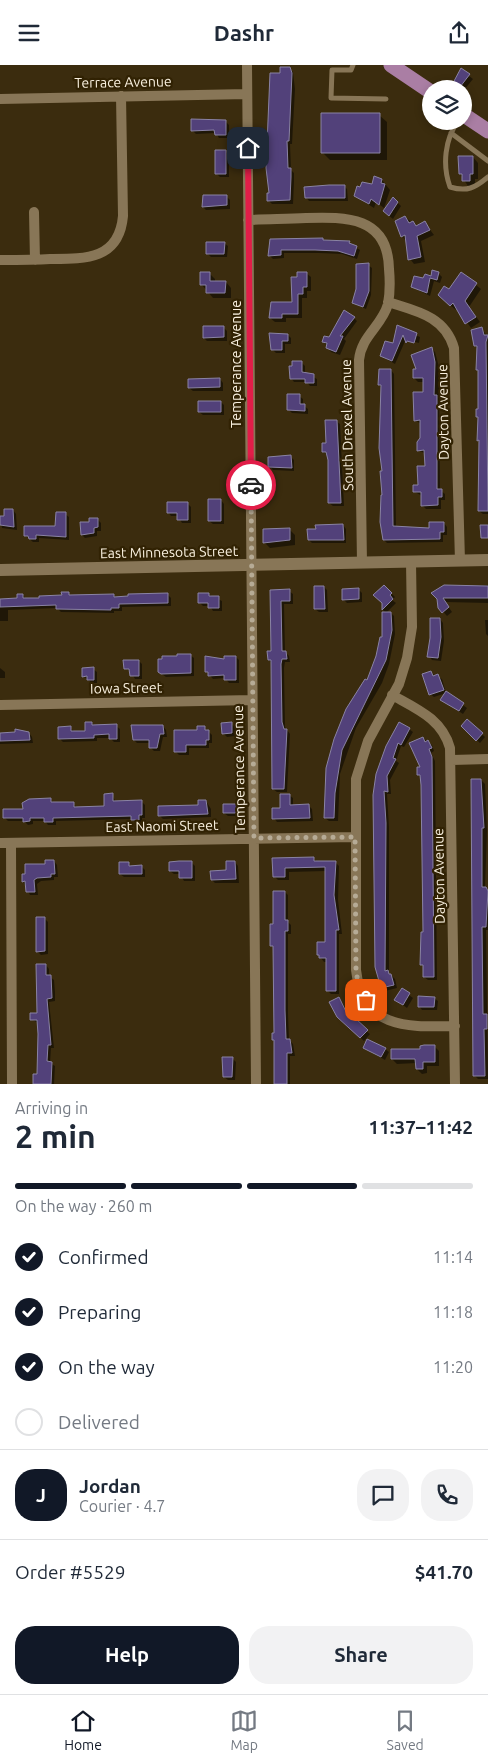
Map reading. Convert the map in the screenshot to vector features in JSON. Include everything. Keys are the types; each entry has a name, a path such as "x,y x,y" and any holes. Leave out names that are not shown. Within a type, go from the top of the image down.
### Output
{"main road":[{"path":"391,65 422,86"},
{"path":"472,120 488,131"}],"street":[{"name":"Temperance Avenue","path":"247,65 256,1083"},
{"name":"Terrace Avenue","path":"0,99 247,94"},
{"path":"0,260 89,258 103,253 114,242 120,230 123,216 121,96"},
{"path":"34,211 34,260"},
{"name":"South Drexel Avenue","path":"248,220 351,219 366,225 379,237 386,247 389,259 388,302 381,317 363,342 359,356 362,563"},
{"name":"Dayton Avenue","path":"388,302 434,318 448,332 454,348 460,561"},
{"name":"East Minnesota Street","path":"0,570 488,560"},
{"path":"411,562 410,642 404,671 371,734 360,763 355,795 356,970 364,998 380,1015 401,1025 454,1026"},
{"name":"Dayton Avenue","path":"392,695 434,720 448,740 452,760 455,1084"},
{"name":"Iowa Street","path":"0,705 252,700"},
{"path":"452,760 488,759"},
{"name":"East Naomi Street","path":"0,843 355,837"},
{"path":"11,843 12,1084"}],"lane":[{"path":"353,65 350,70 332,70 331,98 386,99"},
{"path":"453,130 446,161 447,178 450,187 460,190 473,189 488,177"},
{"path":"451,133 488,161"}],"building":[{"path":"280,67 290,67 292,73 289,141 287,141 288,168 291,168 290,200 267,201 267,193 269,193 266,168 270,73 280,73"},
{"path":"461,68 470,74 465,80 455,80"},
{"path":"321,113 380,113 380,153 321,153"},
{"path":"191,119 226,120 226,135 215,135 214,130 191,131"},
{"path":"215,150 226,150 226,174 215,174"},
{"path":"458,156 473,156 473,174 470,174 470,181 462,181 462,174 459,174"},
{"path":"374,176 382,179 381,183 385,184 379,205 371,199 369,204 354,196 357,186 360,187 362,182 372,184"},
{"path":"345,185 345,198 305,198 304,187"},
{"path":"203,195 227,195 227,205 202,207"},
{"path":"393,197 398,202 389,216 383,211"},
{"path":"405,216 409,223 413,221 416,226 425,221 430,230 417,236 421,257 408,260 405,235 401,237 395,221"},
{"path":"323,238 323,240 350,241 349,243 357,246 354,256 338,251 281,250 281,255 268,256 270,239"},
{"path":"206,242 225,242 224,254 206,254"},
{"path":"369,263 369,291 363,307 352,303 356,289 356,264"},
{"path":"432,270 439,272 437,280 430,278 427,293 411,287 414,276 423,278 425,274 431,276"},
{"path":"200,272 210,272 210,281 226,281 225,293 206,293 206,285 200,285"},
{"path":"297,272 307,272 307,287 303,287 303,294 298,294 298,314 282,314 282,318 269,318 271,302 292,302 291,277 297,277"},
{"path":"461,272 477,283 465,301 476,317 465,324 453,303 450,306 438,295 444,286 449,289"},
{"path":"344,310 355,317 340,336 343,336 336,352 326,348 327,343 322,342 324,336 329,337"},
{"path":"397,325 417,333 414,343 407,341 406,343 403,335 392,361 380,356 385,341 393,343"},
{"path":"203,326 224,326 224,337 203,338"},
{"path":"482,327 484,335 488,335 486,342 488,511 478,511 479,440 477,441 478,417 476,417 476,409 478,409 478,370 476,370 477,346 474,346 471,330"},
{"path":"269,333 288,334 288,341 282,341 282,350 271,350"},
{"path":"432,347 435,362 434,395 437,395 437,489 442,489 442,497 438,497 438,505 421,506 421,492 413,492 413,485 418,485 417,466 425,466 424,450 417,451 417,442 420,438 420,420 414,421 413,392 423,392 423,378 413,378 413,369 416,369 411,355"},
{"path":"292,361 302,361 302,372 314,374 314,383 305,383 305,379 290,379 289,366 292,366"},
{"path":"379,369 391,369 393,526 429,528 429,522 444,522 444,532 440,532 440,539 383,540 380,522 382,495 380,471 382,471 379,448 381,385 378,385"},
{"path":"220,378 220,387 188,388 188,379"},
{"path":"287,394 300,394 300,404 305,404 305,411 287,410"},
{"path":"198,401 221,401 221,412 198,412"},
{"path":"325,420 337,420 341,503 328,503 328,460 326,452 322,452 322,443 326,443"},
{"path":"291,455 292,468 268,467 268,457"},
{"path":"208,499 221,499 221,521 208,521"},
{"path":"167,502 188,502 188,520 177,520 177,513 167,513"},
{"path":"4,509 13,509 14,527 0,525 0,516 4,516"},
{"path":"56,512 66,512 66,537 36,535 36,539 29,539 28,536 24,536 24,526 55,526"},
{"path":"89,518 98,518 98,527 94,528 94,533 81,535 80,522 89,522"},
{"path":"343,524 344,540 308,540 307,529 316,529 315,525"},
{"path":"480,525 488,525 488,538 481,538"},
{"path":"290,528 290,540 263,543 263,529"},
{"path":"384,585 392,593 390,595 393,599 382,610 382,603 373,595"},
{"path":"444,585 488,586 488,598 443,598 449,607 442,613 438,608 437,599 431,593"},
{"path":"314,586 324,586 325,609 314,609"},
{"path":"359,588 359,599 342,600 342,589"},
{"path":"290,589 290,601 281,601 282,651 286,651 287,659 282,659 281,664 282,722 284,729 287,729 284,789 272,789 271,660 268,660 267,651 271,651 270,590"},
{"path":"61,592 69,592 69,595 114,594 114,597 128,596 128,594 168,593 168,603 119,604 119,608 111,608 111,610 56,609 56,605 0,607 0,599 17,598 17,594 23,594 23,598 39,598 39,596 62,595"},
{"path":"198,593 209,593 209,596 219,596 219,608 208,608 208,603 198,603"},
{"path":"382,612 391,612 392,630 386,660 342,750 335,793 334,818 324,818 326,768 334,739 346,709 365,679 367,680 376,656 380,637 382,637"},
{"path":"430,618 440,618 441,637 438,658 427,657 430,638"},
{"path":"177,654 191,654 191,673 161,674 158,672 158,659 162,659 162,656 177,656"},
{"path":"205,656 224,659 224,656 236,656 236,680 224,680 224,675 208,676 208,672 205,672"},
{"path":"123,660 139,660 139,676 130,676 129,669 124,669"},
{"path":"94,667 94,680 87,680 87,676 82,677 82,668"},
{"path":"431,671 433,676 438,674 444,690 429,695 422,674"},
{"path":"446,691 464,703 459,711 440,700"},
{"path":"467,719 483,733 476,741 461,726"},
{"path":"85,722 92,722 92,725 117,724 117,739 109,739 109,734 94,735 94,738 58,739 58,727 71,726 71,731 85,731"},
{"path":"232,722 232,733 222,734 221,723"},
{"path":"399,722 410,728 401,745 398,743 393,758 396,759 387,776 388,792 384,791 386,823 385,971 388,970 389,974 391,974 394,985 381,988 375,967 373,795 376,774 386,746"},
{"path":"131,725 163,725 164,734 160,734 157,748 149,748 149,740 133,740"},
{"path":"197,726 205,726 205,730 209,730 209,740 206,740 206,745 186,745 186,752 174,752 174,730 197,730"},
{"path":"15,729 29,732 30,740 0,741 0,733 15,732"},
{"path":"423,737 425,742 428,740 432,748 429,749 432,757 434,977 423,977 423,965 420,965 421,932 423,932 421,785 420,775 417,775 417,767 420,767 409,743"},
{"path":"471,779 481,779 484,828 482,828 482,887 486,887 488,891 486,927 482,927 483,1014 487,1014 487,1029 484,1029 485,1076 473,1076"},
{"path":"113,793 113,801 142,800 142,815 139,815 139,820 131,820 131,816 53,818 53,822 44,822 44,818 30,818 30,821 23,822 23,818 3,818 3,809 23,809 22,803 29,799 51,798 51,802 74,802 74,807 104,806 104,794"},
{"path":"280,794 290,794 290,805 309,804 310,818 272,819 272,808 280,808"},
{"path":"198,800 206,800 208,814 158,816 158,806 198,805"},
{"path":"223,804 238,804 238,813 223,813"},
{"path":"314,857 314,861 336,861 334,895 339,930 336,930 336,991 326,991 326,958 319,958 319,955 317,955 317,942 325,942 325,867 285,868 285,877 273,877 272,858"},
{"path":"45,860 54,860 55,874 51,874 51,877 37,878 34,880 35,892 26,892 25,881 22,882 22,874 25,874 25,864 45,864"},
{"path":"192,861 192,878 179,878 179,871 169,871 169,862"},
{"path":"226,861 235,861 236,879 211,880 210,871 226,870"},
{"path":"119,862 129,862 129,866 142,865 142,874 119,874"},
{"path":"273,891 285,891 285,920 288,920 288,931 285,931 285,1010 286,1039 290,1039 292,1053 287,1053 287,1084 274,1084 274,1040 272,1040 272,1033 274,1033 273,946 270,946 270,924 273,924"},
{"path":"36,917 45,917 45,951 36,952"},
{"path":"36,964 46,964 46,975 51,975 52,998 47,999 51,1045 48,1045 47,1061 52,1062 51,1084 33,1084 33,1074 37,1074 38,1034 37,1020 30,1020 30,1013 37,1013"},
{"path":"402,988 410,993 403,1005 394,1000"},
{"path":"418,996 435,997 434,1007 418,1007"},
{"path":"339,997 349,1018 351,1016 355,1018 368,1030 360,1038 337,1017 329,1002"},
{"path":"367,1039 386,1048 381,1057 363,1048"},
{"path":"435,1045 435,1062 423,1062 423,1069 416,1069 415,1059 391,1059 391,1049 420,1049 420,1046"},
{"path":"222,1057 233,1057 232,1077 223,1077"}],"way so far":[{"path":"251,485 254,838 355,837 356,970 358,983 366,1000"}],"route":[{"path":"248,148 251,485"}]}
